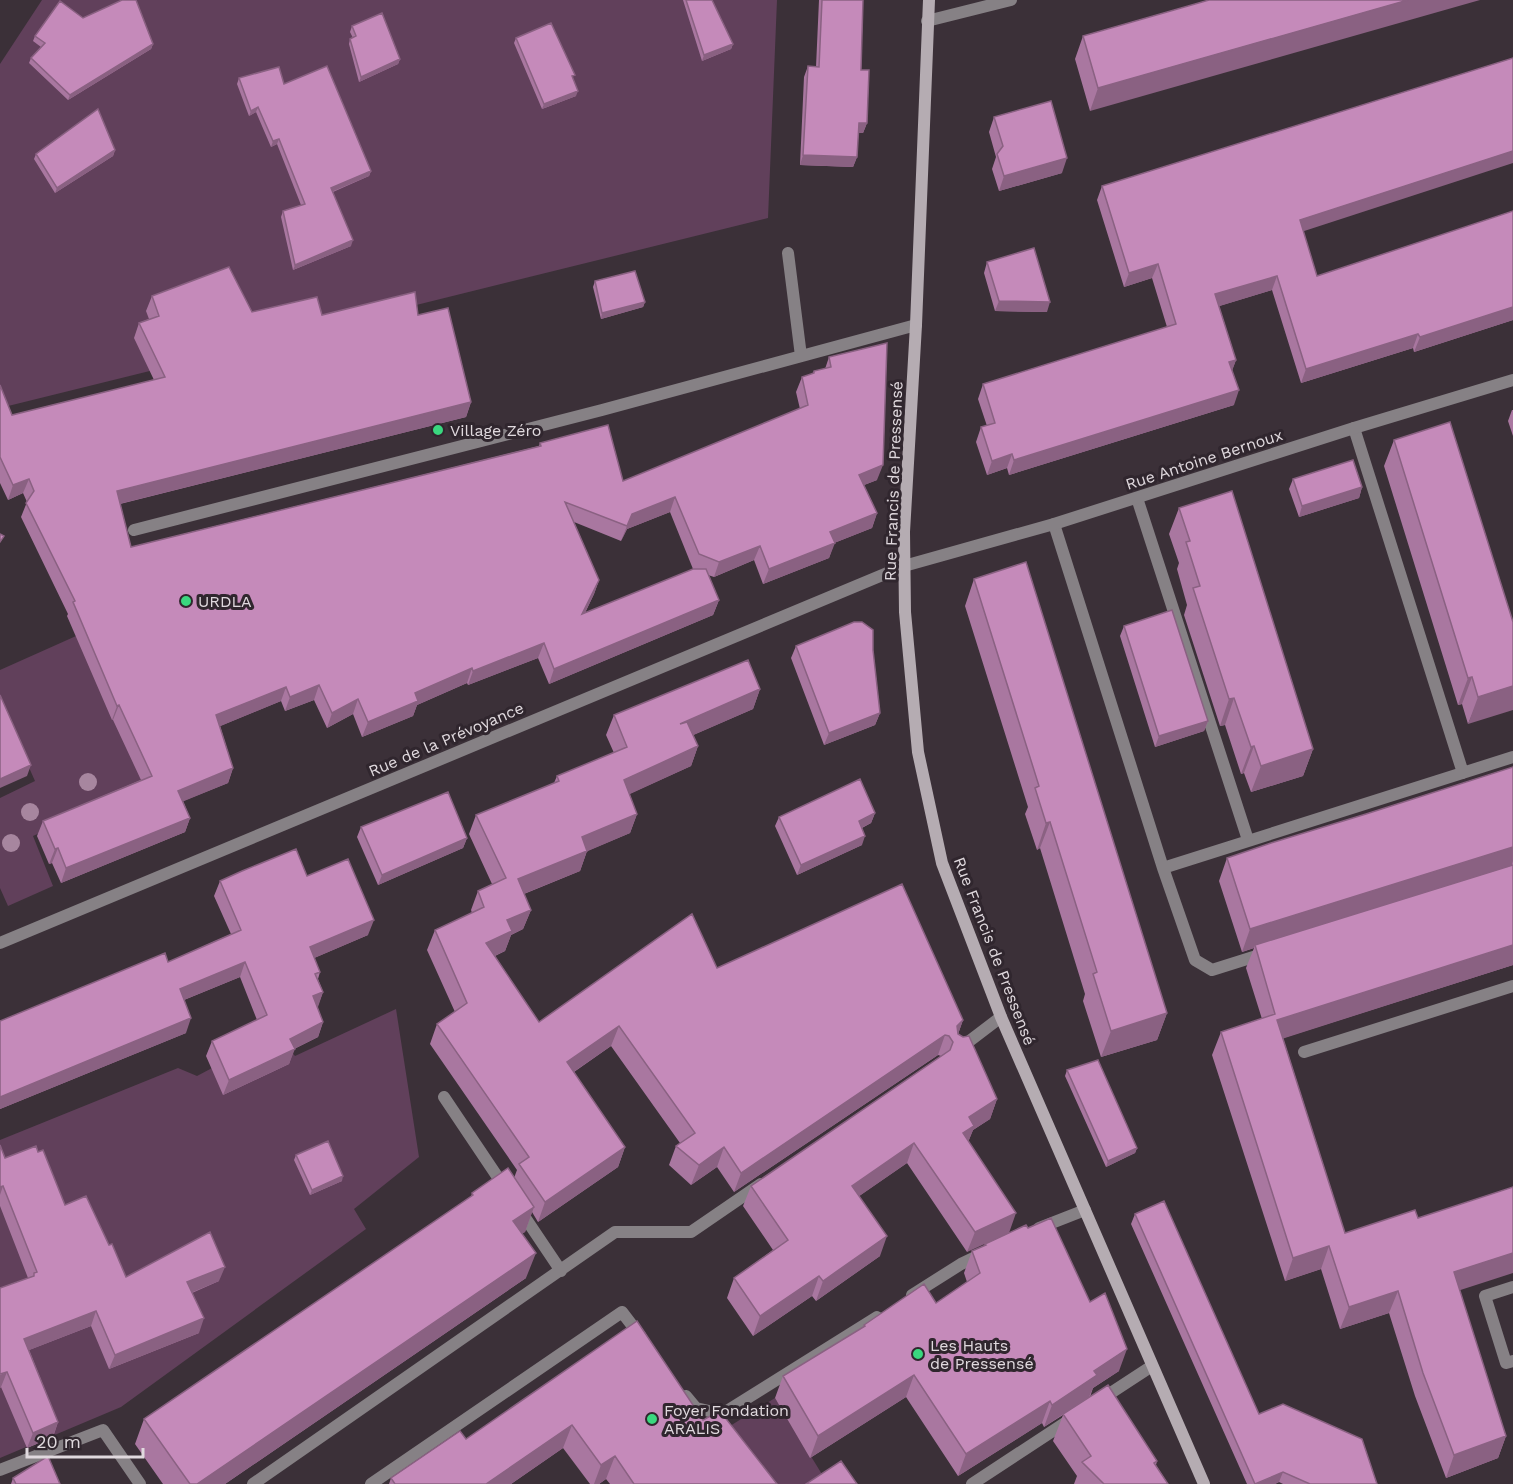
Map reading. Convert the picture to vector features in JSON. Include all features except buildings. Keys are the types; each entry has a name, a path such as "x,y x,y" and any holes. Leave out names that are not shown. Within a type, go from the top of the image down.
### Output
{"street":[{"name":"Rue Francis de Pressensé","path":"928,0 916,325 904,532 905,612 918,752 942,862 1001,1017 1204,1484"},
{"path":"927,21 1011,0"},
{"path":"788,253 801,356"},
{"path":"134,530 591,413 916,325"},
{"name":"Rue Antoine Bernoux","path":"904,566 1054,524 1513,380"},
{"path":"1354,428 1463,773"},
{"path":"1137,498 1248,840"},
{"path":"1054,524 1163,868 1195,960 1212,970 1279,949"},
{"name":"Rue de la Prévoyance","path":"1,942 904,566"},
{"path":"1163,868 1513,757"},
{"path":"1304,1052 1513,986"},
{"path":"958,1049 1001,1017"},
{"path":"444,1097 561,1271"},
{"path":"253,1484 615,1232 691,1232 770,1178"},
{"path":"1028,1233 1086,1210"},
{"path":"680,1388 696,1408 722,1414 961,1264 990,1251"},
{"path":"1513,1287 1485,1296 1506,1363 1513,1361"},
{"path":"371,1484 622,1312 651,1350"},
{"path":"972,1484 1152,1366"},
{"path":"0,1470 103,1430 140,1484"}],"shaded area":[{"path":"42,0 777,0 768,218 0,408 0,64"},
{"path":"94,628 185,832 141,849 116,799 33,836 53,886 8,906 0,888 0,798 35,781 0,702 0,670"},
{"path":"396,1009 419,1157 354,1209 366,1229 121,1407 0,1458 0,1140 178,1068 197,1076 276,1034 295,1056"},
{"path":"775,1398 828,1484 751,1484 714,1436"}],"place":[{"name":"Village Zéro","path":"438,430"},
{"name":"URDLA","path":"186,601"},
{"name":"Les Hauts de Pressensé","path":"918,1354"},
{"name":"Foyer Fondation ARALIS","path":"652,1419"}]}
